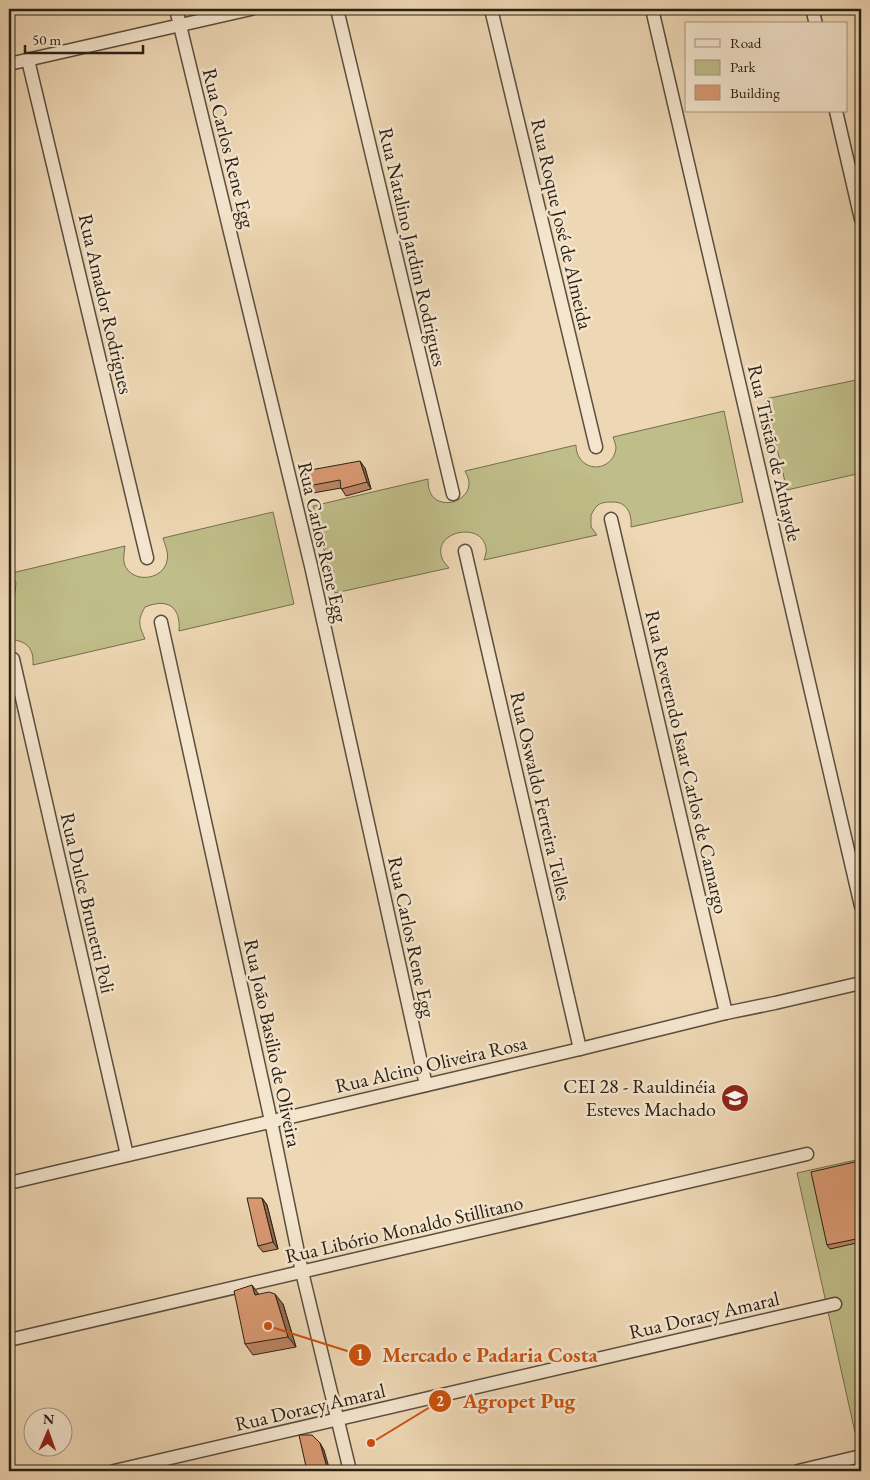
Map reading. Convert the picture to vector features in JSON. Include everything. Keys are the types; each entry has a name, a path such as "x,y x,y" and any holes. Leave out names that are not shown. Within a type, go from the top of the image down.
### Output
{"street":[{"name":"Rua Carlos Rene Egg","path":"176,9 311,566 426,1085"},
{"path":"9,64 251,9"},
{"name":"Rua Natalino Jardim Rodrigues","path":"337,9 453,494"},
{"name":"Rua Roque José de Almeida","path":"492,9 596,447"},
{"name":"Rua Tristão de Athayde","path":"652,9 861,906"},
{"path":"812,9 815,22"},
{"name":"Rua Amador Rodrigues","path":"28,60 147,558"},
{"path":"836,112 861,219"},
{"name":"Rua Reverendo Isaar Carlos de Camargo","path":"611,519 726,1013"},
{"name":"Rua Oswaldo Ferreira Telles","path":"465,551 580,1049"},
{"name":"Rua João Basilio de Oliveira","path":"161,622 272,1121 302,1272 350,1471"},
{"name":"Rua Dulce Brunetti Poli","path":"13,659 127,1155"},
{"name":"Rua Alcino Oliveira Rosa","path":"9,1183 726,1013 775,1004 861,982"},
{"name":"Rua Libório Monaldo Stillitano","path":"9,1340 807,1154"},
{"name":"Rua Doracy Amaral","path":"114,1471 835,1304"},
{"path":"798,1471 861,1456"}],"green space":[{"path":"861,379 861,473 787,490 765,399"},
{"path":"724,411 743,502 631,527 630,514 626,507 618,503 603,503 597,506 591,515 591,527 597,535 484,560 486,549 483,540 476,534 468,532 459,533 450,536 444,541 441,549 443,559 449,568 335,593 313,506 428,479 429,489 434,498 445,503 451,502 466,493 469,481 465,471 576,445 576,450 583,462 589,466 600,466 606,464 614,455 616,448 613,437"},
{"path":"273,512 294,604 179,631 178,615 175,610 166,604 153,604 145,607 140,620 140,626 145,639 33,665 32,654 28,646 20,641 9,639 9,601 15,593 16,583 12,573 125,546 125,567 137,576 149,577 160,572 165,567 167,552 163,538"},
{"path":"861,1159 861,1440 857,1441 797,1173"}],"building":[{"path":"360,461 367,482 341,489 340,480 308,486 305,471"},
{"path":"859,1161 861,1171 861,1238 827,1245 811,1172"},
{"path":"247,1198 262,1198 273,1242 258,1246"},
{"path":"252,1285 255,1295 269,1292 275,1294 288,1337 245,1344 234,1291"},
{"path":"299,1435 312,1435 320,1443 328,1471 307,1471"}],"place":[{"name":"CEI 28 - Rauldinéia Esteves Machado","path":"735,1098"},
{"name":"Mercado e Padaria Costa","path":"268,1326"},
{"name":"Agropet Pug","path":"371,1443"}]}
